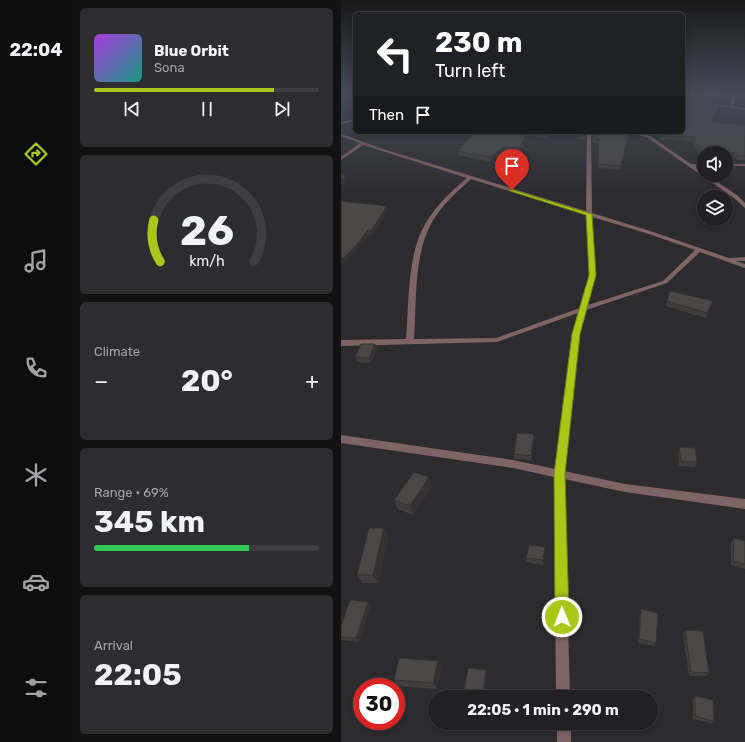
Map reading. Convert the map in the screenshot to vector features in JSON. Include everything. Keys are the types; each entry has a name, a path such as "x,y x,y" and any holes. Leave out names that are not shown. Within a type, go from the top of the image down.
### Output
{"street":[{"path":"563,690 559,474 576,334 593,275 589,214 589,134"},
{"path":"638,134 649,137 736,197 745,206"},
{"path":"649,137 653,134"},
{"path":"341,135 381,150 589,214 745,266"},
{"path":"341,159 363,143"},
{"path":"688,165 697,165"},
{"path":"733,165 745,165"},
{"path":"410,342 415,276 421,241 434,215 454,191 471,177"},
{"path":"341,343 497,340 583,308 665,282 699,250"},
{"path":"724,259 745,259"},
{"path":"341,439 513,464 625,488 745,504"},
{"path":"564,730 564,742"}],"building":[{"path":"685,128 745,128 745,156 738,156 736,153 733,153 733,146 698,146 695,141 695,137 662,136 662,134 685,134"},
{"path":"472,134 527,134 519,148 504,147 490,157 458,151"},
{"path":"593,134 629,134 621,166 598,164 599,139 594,139"},
{"path":"341,172 345,177 341,180"},
{"path":"341,201 387,206 373,228 370,231 368,230 355,247 341,260"},
{"path":"670,291 713,301 707,313 667,301"},
{"path":"361,344 375,344 369,358 355,357"},
{"path":"517,433 534,434 531,456 514,454"},
{"path":"679,447 695,448 697,462 681,461"},
{"path":"414,472 429,477 410,506 394,500"},
{"path":"369,528 384,528 373,575 357,575"},
{"path":"734,538 745,541 745,564 733,561"},
{"path":"529,545 545,547 543,560 526,558"},
{"path":"350,600 368,602 356,638 341,637 341,626"},
{"path":"641,609 658,613 656,643 639,639"},
{"path":"685,630 703,631 709,673 691,672"},
{"path":"399,658 438,661 433,683 405,681 405,678 394,678"},
{"path":"468,668 486,670 484,690 464,690"},
{"path":"695,696 713,700 714,721 695,716"}],"route":[{"path":"512,190 589,214 593,275 576,334 559,474 562,617"}]}
